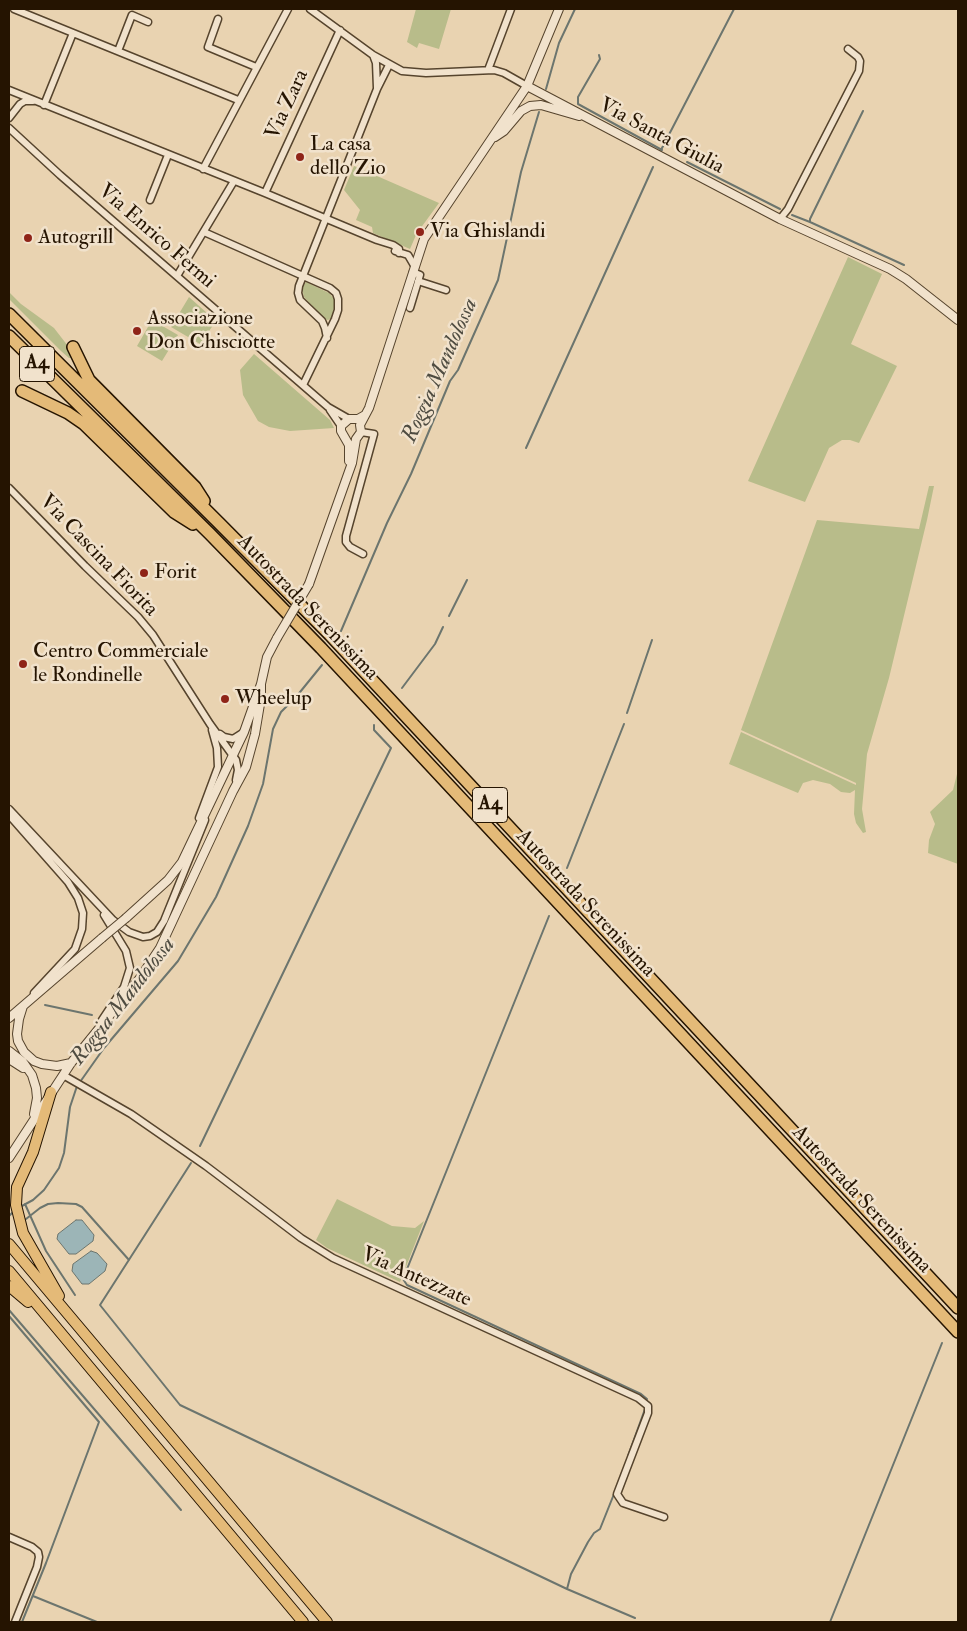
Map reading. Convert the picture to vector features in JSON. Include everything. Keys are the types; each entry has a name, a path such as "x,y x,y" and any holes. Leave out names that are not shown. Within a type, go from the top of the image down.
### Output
{"highway":[{"name":"Autostrada Serenissima","path":"9,314 330,636 958,1308"},
{"name":"Autostrada Serenissima","path":"9,336 210,534 321,648 958,1332"},
{"path":"73,347 89,380 195,487 219,523"},
{"path":"22,391 68,413 84,424 174,512 210,534"},
{"path":"51,1092 33,1152 17,1187 16,1205 23,1233 68,1315"},
{"path":"9,1244 326,1622"},
{"path":"9,1271 303,1622"},
{"path":"9,1280 48,1318"},
{"path":"9,1286 48,1318"}],"street":[{"path":"14,9 238,100"},
{"path":"203,168 288,9"},
{"path":"310,9 374,55 402,71 414,73 488,70 504,73 527,86"},
{"path":"488,70 511,9"},
{"path":"347,439 366,415 369,408 424,239 527,86 559,9"},
{"path":"118,51 132,15 148,22"},
{"path":"218,19 208,47 256,67"},
{"name":"Via Zara","path":"265,193 340,30"},
{"path":"44,105 73,33"},
{"path":"780,219 788,209 859,71 860,61 848,49"},
{"path":"374,55 377,89"},
{"path":"327,338 322,321 300,300 298,293 325,219 377,89 389,65"},
{"name":"Via Santa Giulia","path":"527,86 780,219 890,269 906,279 958,320"},
{"path":"12,92 397,247 399,253 408,255 414,270 420,275 410,308"},
{"path":"12,92 20,98 20,104"},
{"path":"9,118 20,104 25,101 34,101"},
{"path":"491,139 504,131 520,111 530,106 541,105 568,114 586,117"},
{"name":"Via Enrico Fermi","path":"9,128 60,176 328,407 356,427"},
{"path":"150,200 168,155"},
{"path":"176,276 234,181"},
{"path":"204,232 330,288 336,293 338,310 335,319 303,385"},
{"path":"418,281 446,290"},
{"path":"322,321 327,322 335,319"},
{"name":"Via Enrico Fermi","path":"328,407 341,426"},
{"path":"348,473 350,453 347,439 341,431 341,426 356,427 374,434 346,536 346,542 350,547 363,554"},
{"path":"9,1018 126,918 176,872 207,812 232,754 244,732 261,684 267,657 309,584 354,454 356,427"},
{"name":"Via Cascina Fiorita","path":"9,488 153,635 210,724"},
{"path":"9,1158 71,1063 140,978 160,948 233,791 242,778 251,751 261,698 261,684"},
{"path":"210,724 220,734 230,738 237,738 244,732"},
{"path":"210,724 236,760 238,770 233,791"},
{"path":"188,850 218,767 217,748 210,724"},
{"path":"227,768 233,767 238,770"},
{"path":"9,809 108,916 128,932 143,937 157,932 164,921 176,896 207,812"},
{"path":"9,815 68,882 78,898 83,913 82,929 75,949 26,1002 18,1019 18,1041 24,1052 34,1061 58,1066 71,1063"},
{"path":"89,896 121,940 128,956 130,968 124,987 93,1037"},
{"path":"9,1050 23,1062 34,1081 37,1093 36,1108 29,1128"},
{"path":"9,1059 19,1064 34,1081"},
{"name":"Via Antezzate","path":"63,1075 139,1119 206,1166 301,1238 333,1258 638,1398 648,1406 648,1413 618,1494 623,1503 664,1517"},
{"path":"9,1537 32,1547 38,1552 39,1558 15,1622"}],"green space":[{"path":"416,9 451,9 439,49 419,43 417,48 407,42"},
{"path":"354,166 439,203 420,229 417,228 410,249 373,233 372,227 356,220 360,210 344,190"},
{"path":"848,257 882,274 851,344 897,366 859,443 842,440 829,448 805,502 748,481"},
{"path":"306,282 329,293 334,299 335,304 332,318 324,319 304,297 302,288"},
{"path":"9,292 21,304 54,328 68,346 72,358 69,358 61,351 9,299"},
{"path":"189,297 216,321 200,344 171,327"},
{"path":"152,320 178,335 162,361 137,346"},
{"path":"254,354 330,420 334,428 290,431 269,427 258,421 243,395 240,370"},
{"path":"929,486 934,486 927,520 889,678 867,754 862,809 866,832 863,833 856,823 854,814 855,790 850,793 841,792 830,784 813,780 803,783 798,793 729,764 741,732 856,785 856,783 741,730 817,520 919,529"},
{"path":"958,770 958,864 928,853 929,840 935,824 930,812 953,790"},
{"path":"337,1199 392,1226 415,1228 424,1221 400,1282 327,1248 316,1240"}],"water":[{"path":"76,1220 82,1220 94,1235 93,1241 76,1254 69,1254 57,1239 58,1234"},
{"path":"91,1251 97,1253 107,1264 105,1271 89,1284 82,1284 72,1271 73,1264"}],"waterway":[{"name":"Roggia Mandolossa","path":"546,89 559,43 575,9"},
{"path":"661,150 734,9"},
{"path":"599,55 600,59 578,97 578,104 662,150"},
{"path":"863,111 810,222 904,265"},
{"name":"Roggia Mandolossa","path":"341,631 450,381 458,370 498,280 521,172 539,112"},
{"path":"687,162 780,209"},
{"path":"526,448 653,167"},
{"path":"792,215 810,222"},
{"path":"449,616 467,580"},
{"path":"402,688 435,644 443,627"},
{"path":"627,713 652,640"},
{"name":"Roggia Mandolossa","path":"80,1082 104,1048 178,961 216,897 248,826 263,784 273,729 281,712 322,665"},
{"path":"567,868 624,724"},
{"path":"200,1146 391,748 374,730 374,725"},
{"path":"549,916 403,1279 407,1285 641,1394 647,1399"},
{"path":"45,1005 92,1015"},
{"name":"Roggia Mandolossa","path":"20,1207 33,1200 44,1190 59,1168 64,1153 70,1107 77,1086"},
{"path":"191,1163 100,1305 180,1405 567,1589 635,1618"},
{"path":"25,1204 46,1251 75,1295"},
{"path":"26,1219 48,1204 76,1204 82,1207 129,1260"},
{"name":"Roggia Mandolossa","path":"9,1216 14,1211"},
{"path":"9,1310 181,1510"},
{"path":"9,1316 99,1422 22,1622"},
{"path":"830,1622 942,1343"},
{"path":"628,1456 645,1409"},
{"path":"567,1589 571,1574 588,1542 594,1533 600,1529 614,1494"},
{"path":"33,1596 97,1622"}],"place":[{"name":"La casa dello Zio","path":"300,157"},
{"name":"Via Ghislandi","path":"420,232"},
{"name":"Autogrill","path":"28,238"},
{"name":"Associazione Don Chisciotte","path":"137,331"},
{"name":"Forit","path":"144,573"},
{"name":"Centro Commerciale le Rondinelle","path":"23,664"},
{"name":"Wheelup","path":"225,699"}]}
